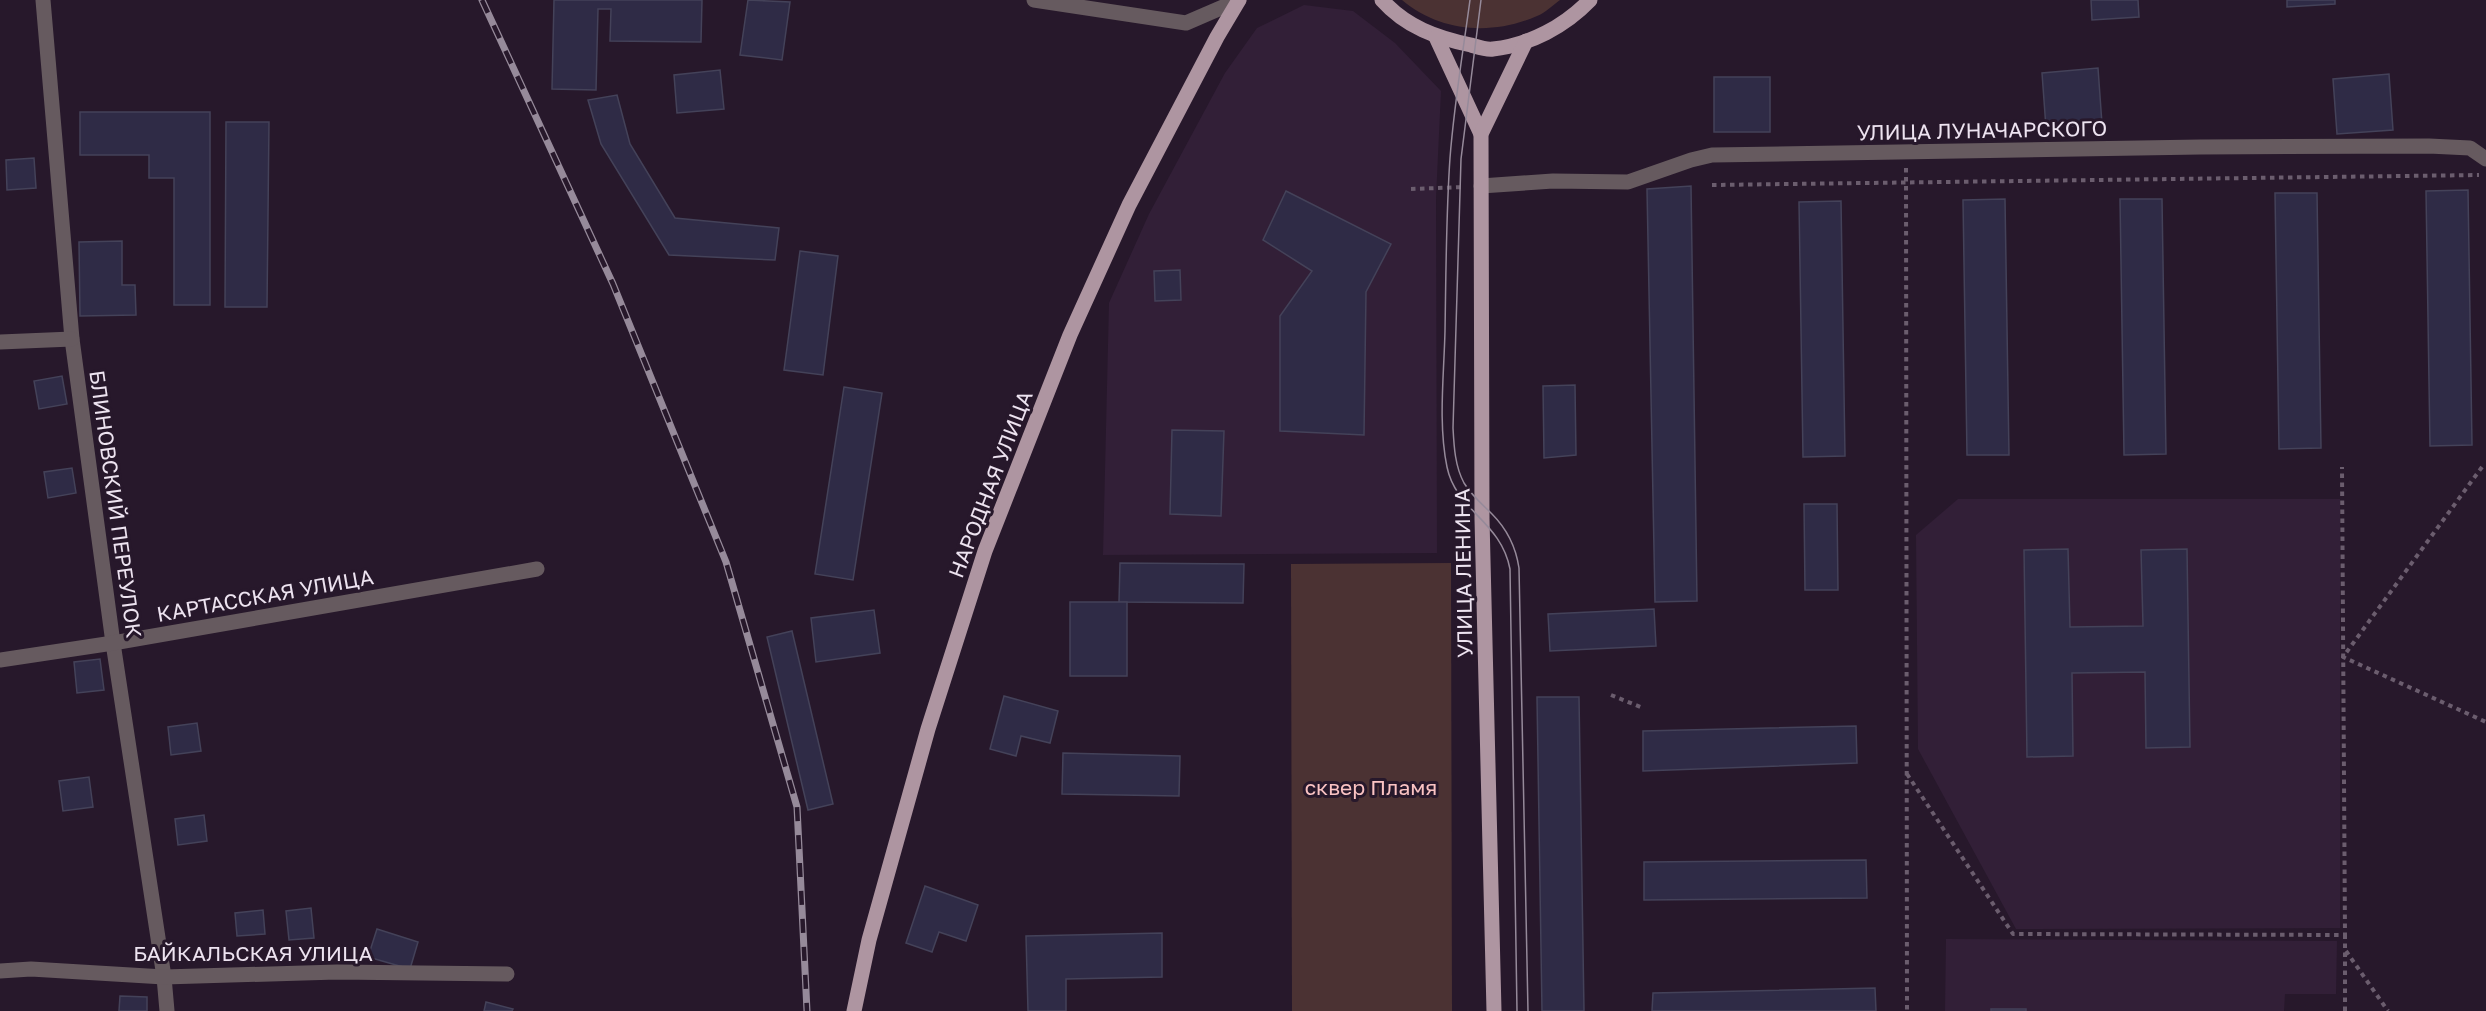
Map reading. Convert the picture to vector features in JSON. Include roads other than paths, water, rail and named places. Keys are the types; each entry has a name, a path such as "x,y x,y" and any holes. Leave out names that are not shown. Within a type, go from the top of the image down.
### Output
{"main road":[{"name":"НАРОДНАЯ УЛИЦА","path":"854,1011 869,940 928,729 984,551 1070,335 1129,205 1217,37 1240,0"},
{"path":"1382,0 1395,14 1436,38 1492,49 1526,41 1553,30 1577,13 1590,0"},
{"path":"1436,38 1481,134"},
{"path":"1481,134 1526,41"},
{"name":"УЛИЦА ЛЕНИНА","path":"1481,134 1482,519 1494,1011"}],"street":[{"name":"БЛИНОВСКИЙ ПЕРЕУЛОК","path":"43,0 72,339 113,643 164,977 167,1011"},
{"path":"1034,0 1186,23 1240,0"},
{"name":"УЛИЦА ЛУНАЧАРСКОГО","path":"1481,186 1554,181 1628,182 1712,155 2200,147 2429,146 2470,148 2486,159"},
{"path":"0,342 72,339"},
{"name":"КАРТАССКАЯ УЛИЦА","path":"0,660 113,643 537,569"},
{"name":"БАЙКАЛЬСКАЯ УЛИЦА","path":"0,971 31,969 164,977 337,972 507,974"}],"tram line":[{"path":"1470,0 1450,158 1442,399 1443,433 1447,467 1452,482 1459,495 1498,539 1510,569 1517,1011"},
{"path":"1481,0 1461,159 1453,428 1461,477 1474,496 1506,532 1516,553 1519,568 1528,1011"}],"railway":[{"path":"482,0 613,284 726,562 797,807 807,1011"}],"park label":[{"name":"сквер Пламя","path":"1371,787"}]}
